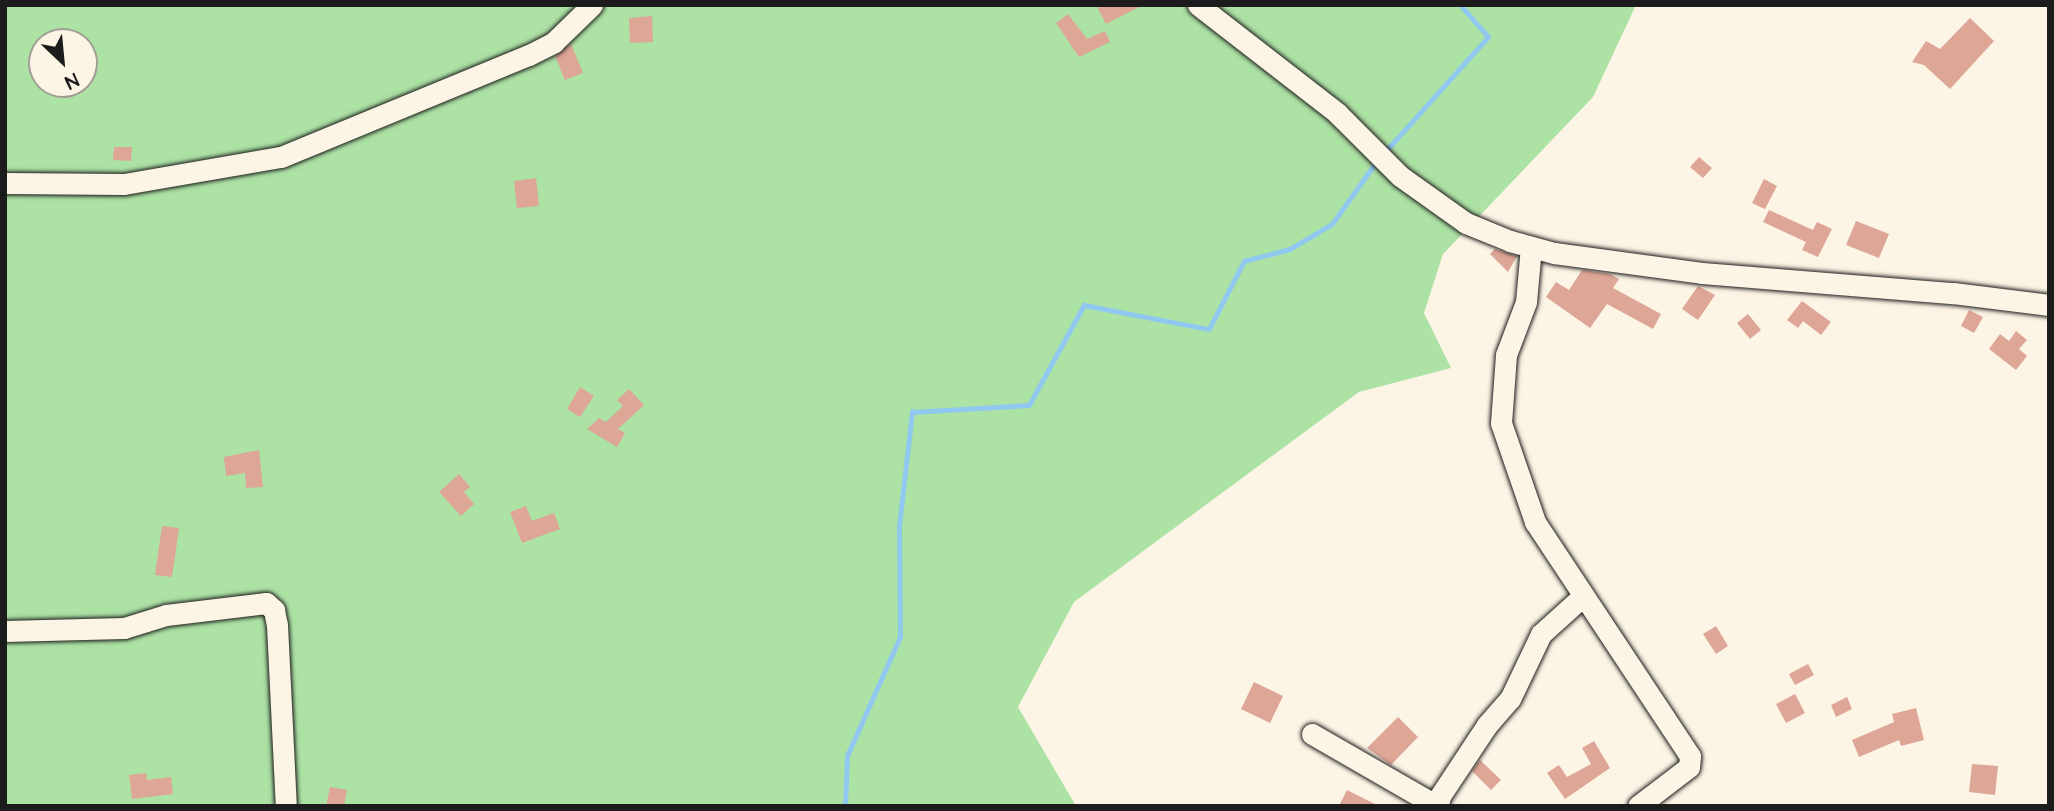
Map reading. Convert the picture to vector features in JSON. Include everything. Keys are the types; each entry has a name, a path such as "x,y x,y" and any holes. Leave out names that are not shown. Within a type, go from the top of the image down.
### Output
{"street":[{"path":"5,183 159,181 292,153 529,55 554,42 592,5"},
{"path":"1198,5 1337,113 1400,176 1455,217 1531,247 1702,273 1953,293 2049,306"},
{"path":"1531,247 1526,302 1506,355 1501,423 1535,522 1691,761 1689,767 1638,806"},
{"path":"1312,734 1438,806 1440,796 1487,724 1510,699 1541,634 1583,596"},
{"path":"5,631 124,628 166,615 266,603 274,610 277,625 286,806"}],"green space":[{"path":"5,5 1636,5 1593,97 1443,254 1424,313 1451,368 1359,392 1074,602 1018,707 1076,806 5,806"}],"building":[{"path":"1096,5 1143,5 1106,24"},
{"path":"1068,14 1087,39 1105,31 1110,42 1079,57 1056,23"},
{"path":"652,16 653,42 630,43 629,18"},
{"path":"1970,18 1994,41 1950,89 1924,65 1912,62 1926,41 1940,49"},
{"path":"571,44 583,73 565,80 555,56"},
{"path":"114,147 132,147 131,161 113,160"},
{"path":"1699,157 1712,168 1703,178 1690,167"},
{"path":"536,178 539,206 517,208 514,181"},
{"path":"1764,179 1777,186 1765,209 1752,203"},
{"path":"1769,210 1813,230 1817,222 1832,229 1818,257 1802,250 1806,242 1763,222"},
{"path":"1856,221 1889,234 1879,258 1846,245"},
{"path":"1495,249 1517,256 1508,272 1490,254"},
{"path":"1582,270 1610,274 1619,279 1613,288 1661,314 1653,329 1607,304 1590,328 1546,297 1556,282 1569,290"},
{"path":"1698,286 1715,295 1698,320 1682,309"},
{"path":"1802,301 1831,322 1821,335 1803,321 1798,328 1787,320"},
{"path":"1969,310 1983,317 1974,333 1961,326"},
{"path":"1748,314 1761,330 1750,339 1737,323"},
{"path":"2016,331 2027,340 2019,349 2027,356 2016,370 1989,349 2000,334 2009,341"},
{"path":"580,387 594,396 580,417 567,409"},
{"path":"629,389 644,405 618,429 625,433 617,447 587,429 599,418 606,422 623,406 617,400"},
{"path":"259,450 263,487 246,488 245,473 226,476 224,457"},
{"path":"459,474 470,487 464,492 474,504 461,516 439,492"},
{"path":"526,506 532,521 554,513 560,529 522,543 510,512"},
{"path":"162,526 179,528 172,577 155,575"},
{"path":"1716,626 1728,646 1716,654 1703,634"},
{"path":"1808,664 1814,675 1795,685 1789,674"},
{"path":"1254,682 1283,696 1270,723 1241,709"},
{"path":"1795,694 1805,713 1786,723 1776,704"},
{"path":"1847,697 1852,709 1836,717 1831,705"},
{"path":"1916,708 1924,740 1901,746 1899,740 1859,757 1852,740 1894,722 1892,714"},
{"path":"1398,717 1418,737 1391,765 1367,748"},
{"path":"1594,741 1610,768 1565,799 1547,773 1559,765 1567,777 1591,764 1582,748"},
{"path":"1480,760 1501,780 1491,790 1472,771"},
{"path":"1972,764 1998,766 1995,795 1969,792"},
{"path":"146,773 147,780 171,777 173,794 132,799 129,775"},
{"path":"330,787 347,790 344,806 326,806"},
{"path":"1347,790 1379,806 1339,806"}],"waterway":[{"path":"1384,153 1488,37 1460,5"},
{"path":"845,806 847,756 900,637 899,526 912,412 1029,405 1084,305 1209,329 1244,261 1290,249 1332,224 1376,162"}]}
